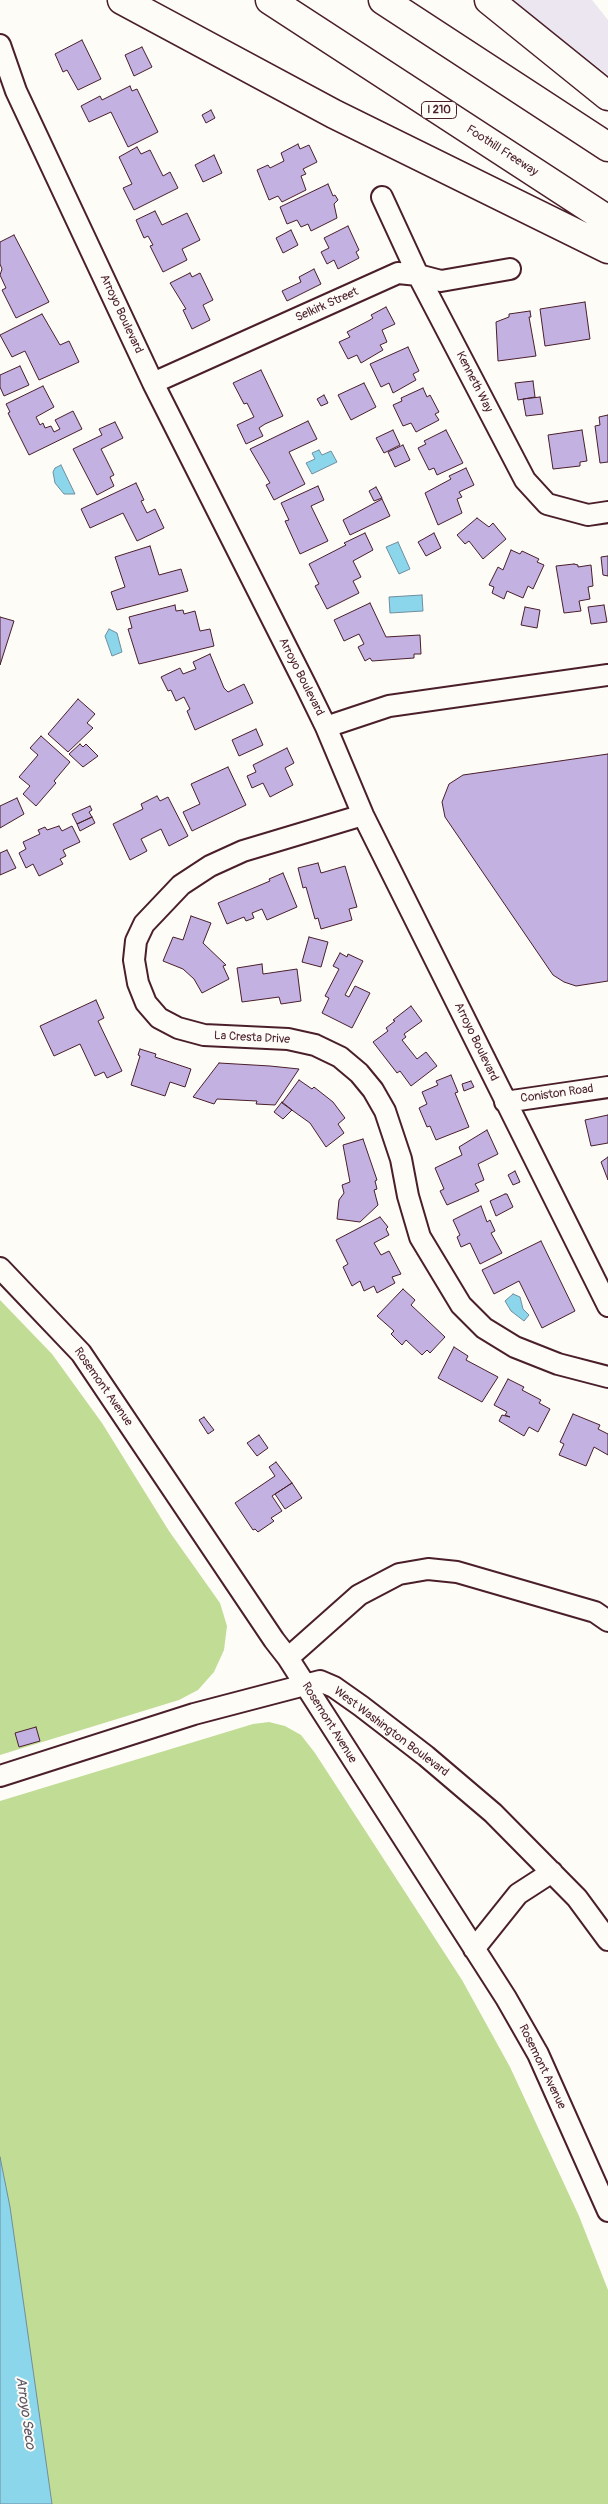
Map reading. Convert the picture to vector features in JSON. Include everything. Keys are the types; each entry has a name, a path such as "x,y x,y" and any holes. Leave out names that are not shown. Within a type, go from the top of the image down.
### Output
{"highway":[{"path":"122,0 334,114 608,249"},
{"name":"Foothill Freeway","path":"270,0 608,220"},
{"path":"383,0 608,147"},
{"path":"489,0 608,96"}],"street":[{"name":"Arroyo Boulevard","path":"0,49 24,108 153,383 326,727 363,814 608,1306"},
{"name":"Kenneth Way","path":"382,197 418,275 525,480 547,504 588,515 608,512"},
{"name":"Selkirk Street","path":"153,383 398,273 418,275 441,281 510,269"},
{"path":"326,727 389,706 608,675"},
{"name":"La Cresta Drive","path":"363,814 243,850 210,866 181,884 144,924 136,941 135,968 138,983 146,1003 159,1018 178,1028 204,1035 288,1038 315,1045 340,1057 359,1073 373,1090 385,1111 401,1159 408,1196 420,1237 461,1305 484,1328 515,1347 558,1364 608,1377"},
{"name":"Coniston Road","path":"505,1102 608,1086"},
{"name":"Rosemont Avenue","path":"0,1268 81,1353 288,1658 506,1998 538,2054 608,2211"},
{"path":"288,1658 359,1594 399,1574 428,1569 466,1574 595,1612 608,1620"},
{"name":"West Washington Boulevard","path":"0,1776 194,1714 320,1681 334,1687 426,1756 493,1813 576,1898 608,1940"},
{"path":"474,1949 518,1894 552,1872"}],"shaded area":[{"path":"512,0 592,0 608,20 608,75"}],"green space":[{"path":"0,1300 52,1354 102,1423 169,1531 220,1603 227,1626 224,1650 214,1672 198,1690 179,1700 0,1755"},
{"path":"269,1722 285,1726 301,1735 315,1753 462,1980 510,2067 579,2216 608,2290 608,2504 0,2504 0,1801 253,1724"}],"water":[{"path":"319,450 322,455 331,451 337,462 312,474 306,463 315,459 312,453"},
{"path":"61,465 75,494 64,494 55,483 53,472 55,468"},
{"path":"398,542 410,569 399,574 386,547"},
{"path":"422,595 423,611 390,613 389,597"},
{"path":"109,629 117,633 122,652 112,656 105,636"},
{"path":"513,1294 520,1297 523,1309 529,1315 524,1321 511,1311 505,1301"},
{"name":"Arroyo Seco","path":"0,2157 10,2207 52,2504 0,2504"}],"building":[{"path":"82,40 101,79 78,90 67,70 63,72 55,54"},
{"path":"142,47 152,67 134,76 125,55"},
{"path":"130,86 132,91 137,89 158,132 128,147 111,112 89,122 81,106 100,96 102,100"},
{"path":"211,110 215,118 206,123 202,115"},
{"path":"298,144 300,149 309,145 317,162 303,169 306,174 301,176 306,190 282,202 278,196 269,200 257,170 268,165 270,168 284,161 281,153"},
{"path":"137,147 141,154 150,150 163,176 170,172 178,188 134,210 123,188 132,184 119,157"},
{"path":"214,155 222,173 203,182 195,165"},
{"path":"328,184 333,196 335,195 338,200 334,204 337,218 311,231 308,224 301,227 297,220 287,224 280,207"},
{"path":"155,211 162,225 187,213 200,240 182,249 187,260 163,272 150,246 153,245 148,236 144,238 136,220"},
{"path":"348,226 359,250 356,252 359,258 338,269 334,260 327,264 321,252 329,248 324,238"},
{"path":"291,230 298,245 283,253 276,238"},
{"path":"14,235 49,302 16,318 2,290 6,288 0,275 2,269 0,264 0,242"},
{"path":"314,269 321,284 287,301 282,291 301,282 299,277"},
{"path":"190,273 192,277 200,273 213,300 203,305 210,320 192,329 183,310 186,309 170,283"},
{"path":"585,302 590,339 545,346 540,309"},
{"path":"386,307 395,324 382,330 387,342 380,345 383,350 361,363 357,355 348,359 339,342 350,337 347,332 370,320 373,318 371,315"},
{"path":"530,311 531,317 529,317 536,356 498,361 496,322 509,317 509,314"},
{"path":"42,314 60,345 69,341 79,362 39,380 25,351 12,357 0,335"},
{"path":"408,347 419,371 413,374 416,380 393,393 389,383 381,387 370,364"},
{"path":"20,366 29,385 4,396 0,387 0,375"},
{"path":"261,370 283,416 259,428 263,436 246,444 237,425 254,417 247,403 244,404 233,383"},
{"path":"533,381 535,397 518,400 515,383"},
{"path":"364,383 376,407 351,420 338,395"},
{"path":"43,386 54,407 36,417 40,425 43,423 45,428 51,426 54,432 60,429 55,420 73,411 82,429 29,455 8,413 10,412 6,404"},
{"path":"423,388 427,397 430,395 439,412 435,414 439,420 416,432 411,423 403,426 393,405 402,401 401,398"},
{"path":"324,395 328,403 321,406 317,399"},
{"path":"540,397 543,414 526,416 523,399"},
{"path":"608,415 608,462 600,463 595,426 600,425 599,417"},
{"path":"308,421 317,439 289,452 305,484 274,500 266,485 270,483 250,449"},
{"path":"115,422 123,438 101,449 114,475 110,477 114,486 97,495 73,449 102,435 99,429"},
{"path":"393,430 400,445 384,453 376,438"},
{"path":"446,430 463,463 437,475 434,468 429,470 418,448 426,444 424,441"},
{"path":"582,430 587,461 580,462 580,466 553,469 548,435"},
{"path":"403,445 410,460 395,467 388,452"},
{"path":"466,468 474,485 459,492 462,497 457,499 462,513 438,525 425,493 451,479 449,476"},
{"path":"136,483 144,500 141,501 147,513 155,509 164,528 137,541 123,513 90,528 81,509"},
{"path":"318,486 324,500 311,506 328,541 300,554 285,521 289,520 281,503"},
{"path":"376,487 382,498 374,501 369,491"},
{"path":"382,499 390,516 350,535 343,520"},
{"path":"477,518 489,527 493,523 506,539 483,559 469,541 465,544 457,535"},
{"path":"365,533 373,550 353,561 361,577 353,581 359,593 327,609 315,586 319,584 309,564"},
{"path":"434,533 441,548 426,556 418,542"},
{"path":"150,546 159,575 181,569 188,591 117,610 111,592 125,587 115,557"},
{"path":"511,550 520,554 522,551 539,559 537,562 544,565 533,589 528,586 523,598 507,591 504,599 492,593 494,587 489,585 498,567 503,570"},
{"path":"608,556 608,576 603,575 601,557"},
{"path":"578,565 578,567 591,565 593,586 588,587 590,599 579,601 581,611 564,613 556,566"},
{"path":"370,603 386,637 420,635 421,654 414,654 414,658 372,661 370,658 365,661 358,647 364,644 359,634 344,641 334,620"},
{"path":"175,605 176,611 183,610 184,614 195,611 200,631 210,629 214,646 139,664 128,629 132,628 129,617"},
{"path":"604,605 607,622 591,624 588,607"},
{"path":"525,607 540,610 537,628 521,625"},
{"path":"0,617 14,621 0,665"},
{"path":"210,654 224,688 228,692 244,684 253,703 195,730 187,711 190,709 184,697 176,701 171,690 168,691 161,677 180,668 183,674 196,669 193,662"},
{"path":"78,699 95,714 87,723 93,728 68,752 48,734"},
{"path":"256,729 263,745 239,756 232,740"},
{"path":"41,736 70,762 54,781 56,783 36,806 23,794 30,786 19,777 38,755 30,748"},
{"path":"80,744 83,747 86,744 98,756 83,767 69,754"},
{"path":"287,748 294,763 285,768 293,785 270,797 263,783 252,788 247,776 256,772 253,765"},
{"path":"608,754 608,981 576,986 564,982 553,975 445,817 442,802 449,784 463,775"},
{"path":"228,767 246,805 192,831 183,812 200,804 191,784"},
{"path":"157,796 160,801 168,797 188,836 169,846 161,829 141,839 147,851 130,860 113,824 143,809 141,804"},
{"path":"17,798 24,814 0,828 0,806"},
{"path":"90,806 92,810 89,812 92,817 77,824 72,814"},
{"path":"92,817 95,823 80,831 77,824"},
{"path":"59,826 62,831 72,826 80,842 63,850 66,856 60,859 63,864 39,876 33,864 26,868 19,853 26,849 23,842 40,834 38,830 45,827 47,830"},
{"path":"7,850 16,868 0,875 0,853"},
{"path":"318,863 321,873 345,866 357,907 349,909 352,920 321,929 318,918 315,919 306,887 303,888 298,868"},
{"path":"283,873 297,907 267,920 262,909 252,913 254,918 246,921 244,917 227,924 218,903 270,881 269,879"},
{"path":"191,916 211,923 203,943 226,965 223,966 229,979 202,993 194,979 183,969 163,961 173,937 183,940"},
{"path":"309,937 328,942 321,967 302,962"},
{"path":"340,953 347,957 348,954 363,961 345,995 349,997 355,986 370,993 352,1028 322,1013 329,998 325,996 339,969 333,966"},
{"path":"262,964 263,974 297,969 301,1001 281,1004 279,997 242,1002 237,968"},
{"path":"96,1000 104,1018 98,1021 122,1071 107,1078 104,1072 95,1076 80,1044 54,1056 40,1026"},
{"path":"411,1006 422,1021 404,1034 406,1037 402,1040 417,1059 426,1052 437,1066 411,1086 400,1071 397,1073 373,1042 388,1031 386,1028 395,1021 393,1020"},
{"path":"140,1049 156,1054 155,1057 191,1069 185,1087 170,1082 165,1096 131,1085 140,1056 138,1055"},
{"path":"219,1063 299,1069 275,1105 256,1104 257,1101 217,1099 214,1104 193,1097"},
{"path":"451,1075 458,1092 455,1093 469,1127 436,1140 430,1126 427,1127 419,1108 427,1104 422,1092 438,1085 436,1081"},
{"path":"299,1080 312,1089 314,1087 333,1102 345,1118 338,1124 344,1133 326,1147 310,1123 282,1103"},
{"path":"471,1081 474,1087 464,1091 462,1084"},
{"path":"282,1102 292,1110 283,1119 274,1112"},
{"path":"608,1115 608,1143 591,1146 585,1120"},
{"path":"487,1130 498,1154 478,1164 484,1180 475,1184 479,1191 447,1205 440,1191 444,1189 435,1168 462,1155 459,1147"},
{"path":"363,1139 377,1180 375,1181 377,1189 374,1190 378,1205 360,1222 337,1219 339,1200 344,1193 342,1185 350,1182 343,1145"},
{"path":"608,1157 608,1180 601,1162"},
{"path":"515,1171 520,1182 513,1185 508,1175"},
{"path":"507,1194 513,1207 496,1216 490,1201"},
{"path":"481,1206 487,1222 490,1220 495,1231 491,1233 502,1253 480,1264 470,1243 461,1247 457,1237 460,1235 453,1220"},
{"path":"380,1217 388,1227 386,1229 389,1235 374,1243 381,1255 389,1251 401,1274 392,1277 395,1283 377,1293 374,1286 364,1291 360,1281 352,1286 343,1267 348,1264 336,1240"},
{"path":"541,1241 575,1311 542,1328 519,1281 494,1294 482,1270"},
{"path":"403,1289 415,1300 411,1305 445,1337 430,1353 427,1350 422,1355 406,1340 402,1345 391,1334 394,1331 377,1316"},
{"path":"454,1347 468,1356 466,1360 498,1377 482,1402 438,1378"},
{"path":"508,1379 524,1387 522,1390 541,1400 539,1403 550,1409 538,1432 529,1427 524,1436 499,1421 502,1415 510,1417 505,1415 507,1412 494,1405"},
{"path":"573,1414 600,1425 598,1429 608,1434 608,1455 594,1447 586,1466 559,1455 564,1444 560,1442"},
{"path":"204,1417 214,1430 208,1434 199,1420"},
{"path":"259,1435 268,1448 257,1456 247,1443"},
{"path":"276,1462 292,1483 272,1496 282,1511 271,1518 274,1521 258,1532 255,1529 253,1530 235,1503 275,1476 269,1467"},
{"path":"292,1483 302,1498 285,1509 275,1494"},
{"path":"36,1727 40,1741 19,1747 15,1733"}]}
